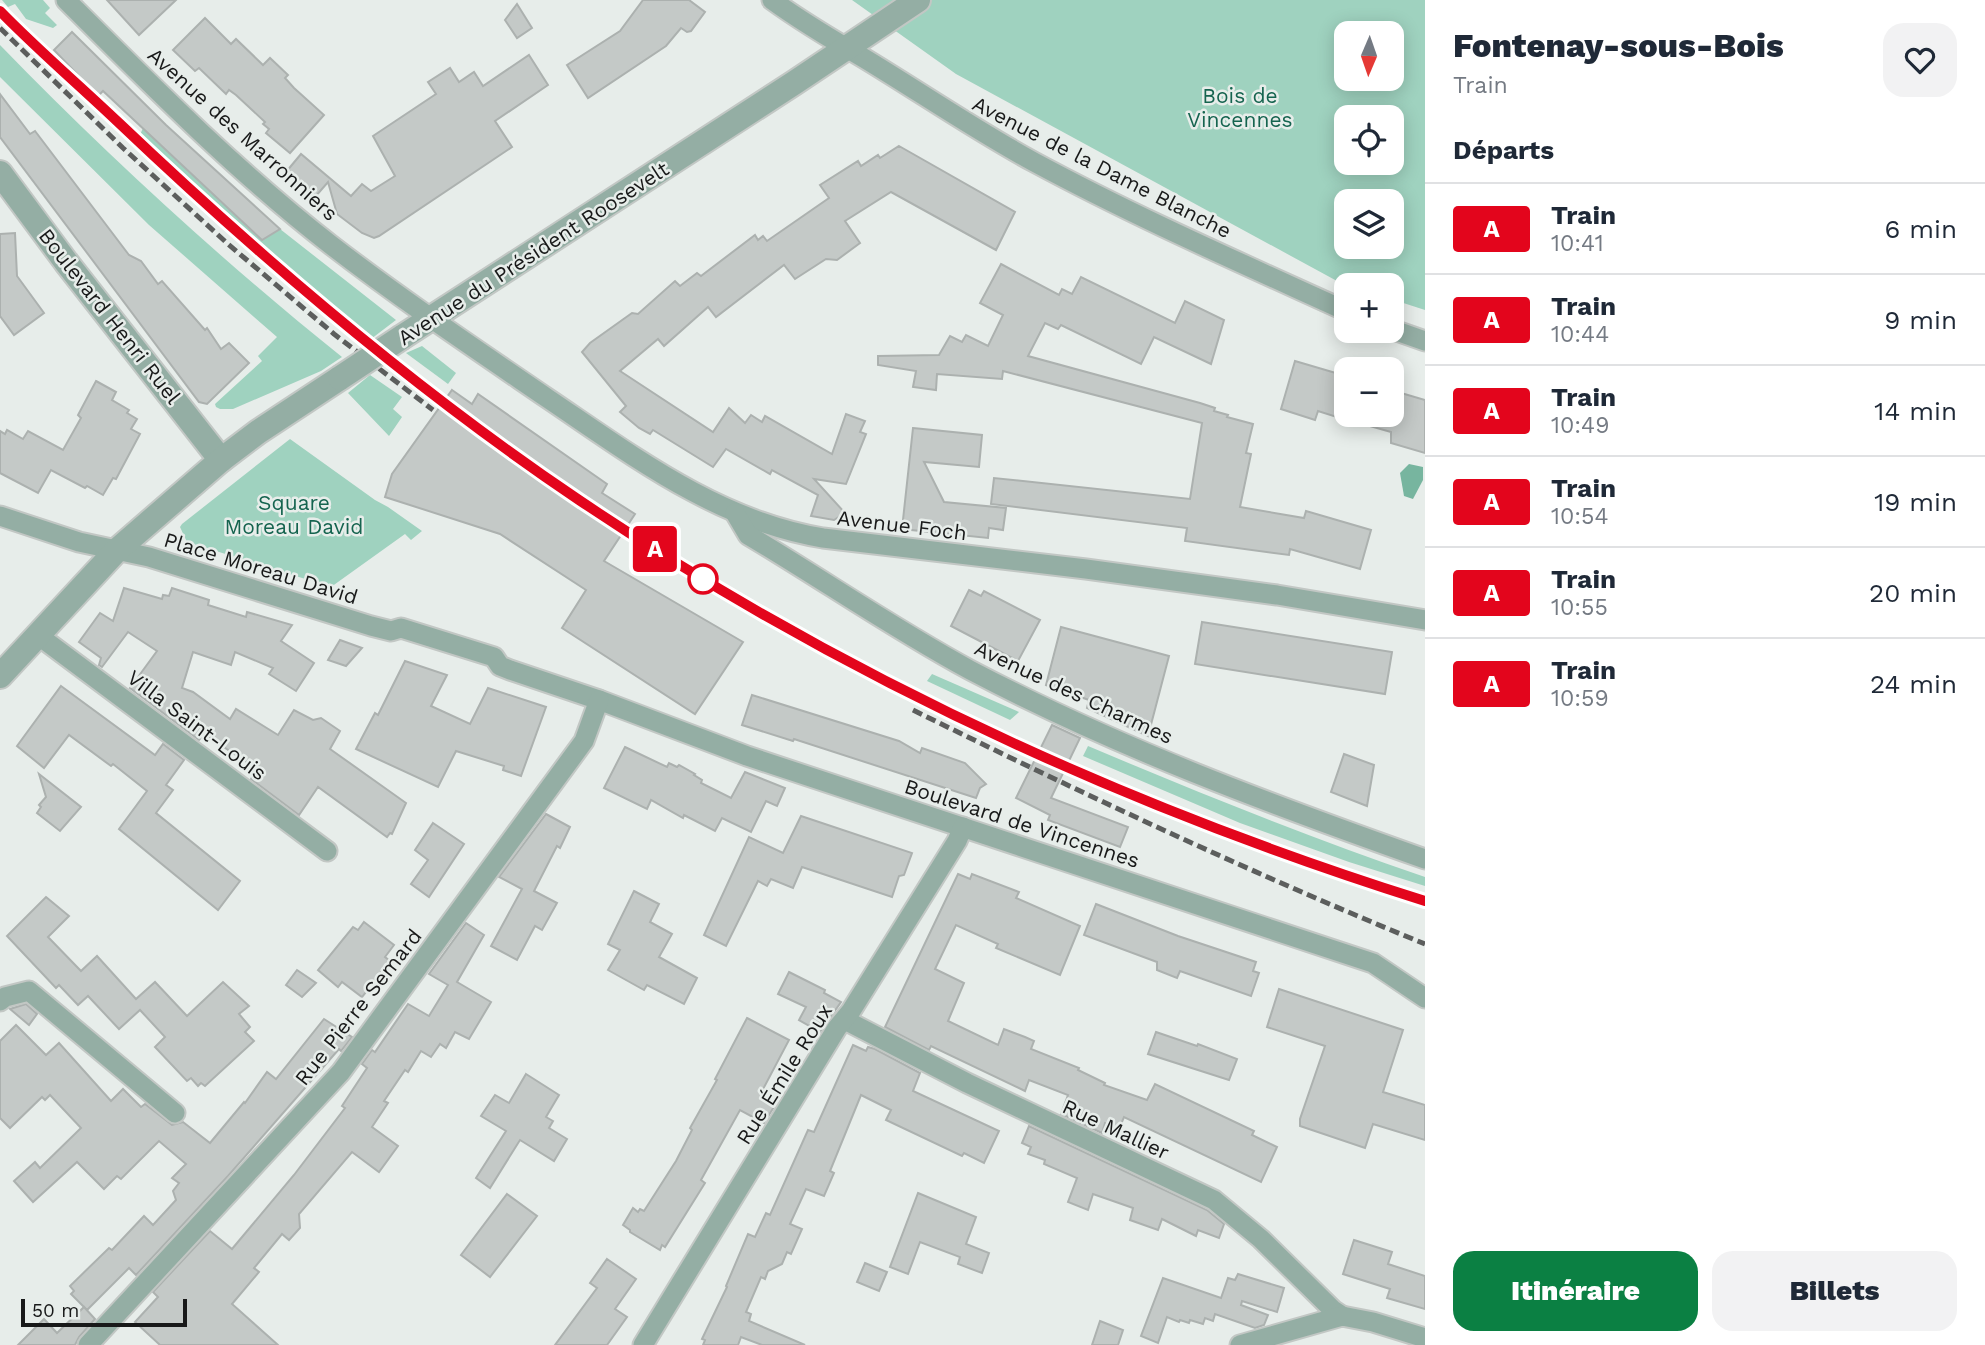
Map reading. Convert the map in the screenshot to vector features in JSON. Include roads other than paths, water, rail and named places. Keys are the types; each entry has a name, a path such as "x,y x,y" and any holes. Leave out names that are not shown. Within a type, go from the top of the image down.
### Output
{"street":[{"name":"Avenue des Marronniers","path":"66,0 257,183 330,244 430,319"},
{"name":"Avenue de la Dame Blanche","path":"772,0 817,32 970,126 1047,169 1123,208 1334,305"},
{"name":"Avenue du Président Roosevelt","path":"0,676 116,551 221,460 258,432 918,0"},
{"name":"Boulevard Henri Ruel","path":"0,173 221,460"},
{"name":"Avenue Foch","path":"430,319 662,475 735,513 788,533 1222,587 1425,620"},
{"path":"1404,334 1425,341"},
{"name":"Avenue des Charmes","path":"735,513 748,536 969,669 1092,729 1234,790 1425,859"},
{"name":"Place Moreau David","path":"0,516 79,542 149,557 391,631 401,628 469,648 494,657 500,666 598,700"},
{"path":"810,572 812,555 823,538"},
{"name":"Villa Saint-Louis","path":"39,636 327,851"},
{"name":"Boulevard de Vincennes","path":"598,700 747,756 1373,962 1425,998"},
{"name":"Rue Pierre Semard","path":"88,1345 341,1072 584,741 598,700"},
{"name":"Rue Émile Roux","path":"643,1345 837,1028 845,1020 957,841 963,827"},
{"path":"0,1002 5,997 29,991 175,1113"},
{"name":"Rue Mallier","path":"845,1020 967,1083 1214,1200 1261,1239 1342,1316"},
{"path":"1240,1345 1342,1316 1373,1322 1425,1338"}],"railway":[{"path":"0,11 266,258 358,336 441,400"},
{"path":"0,28 123,148 228,244 334,334 433,410"},
{"path":"919,698 1068,767 1191,819 1425,901"},
{"path":"913,710 1167,832 1425,944"}],"train":[{"name":"A","path":"0,11 166,168 310,297 536,471 631,534 770,619 874,676 1047,758 1213,828 1425,901"}],"park label":[{"name":"Bois de Vincennes","path":"1240,107"},
{"name":"Square Moreau David","path":"294,514"}]}
